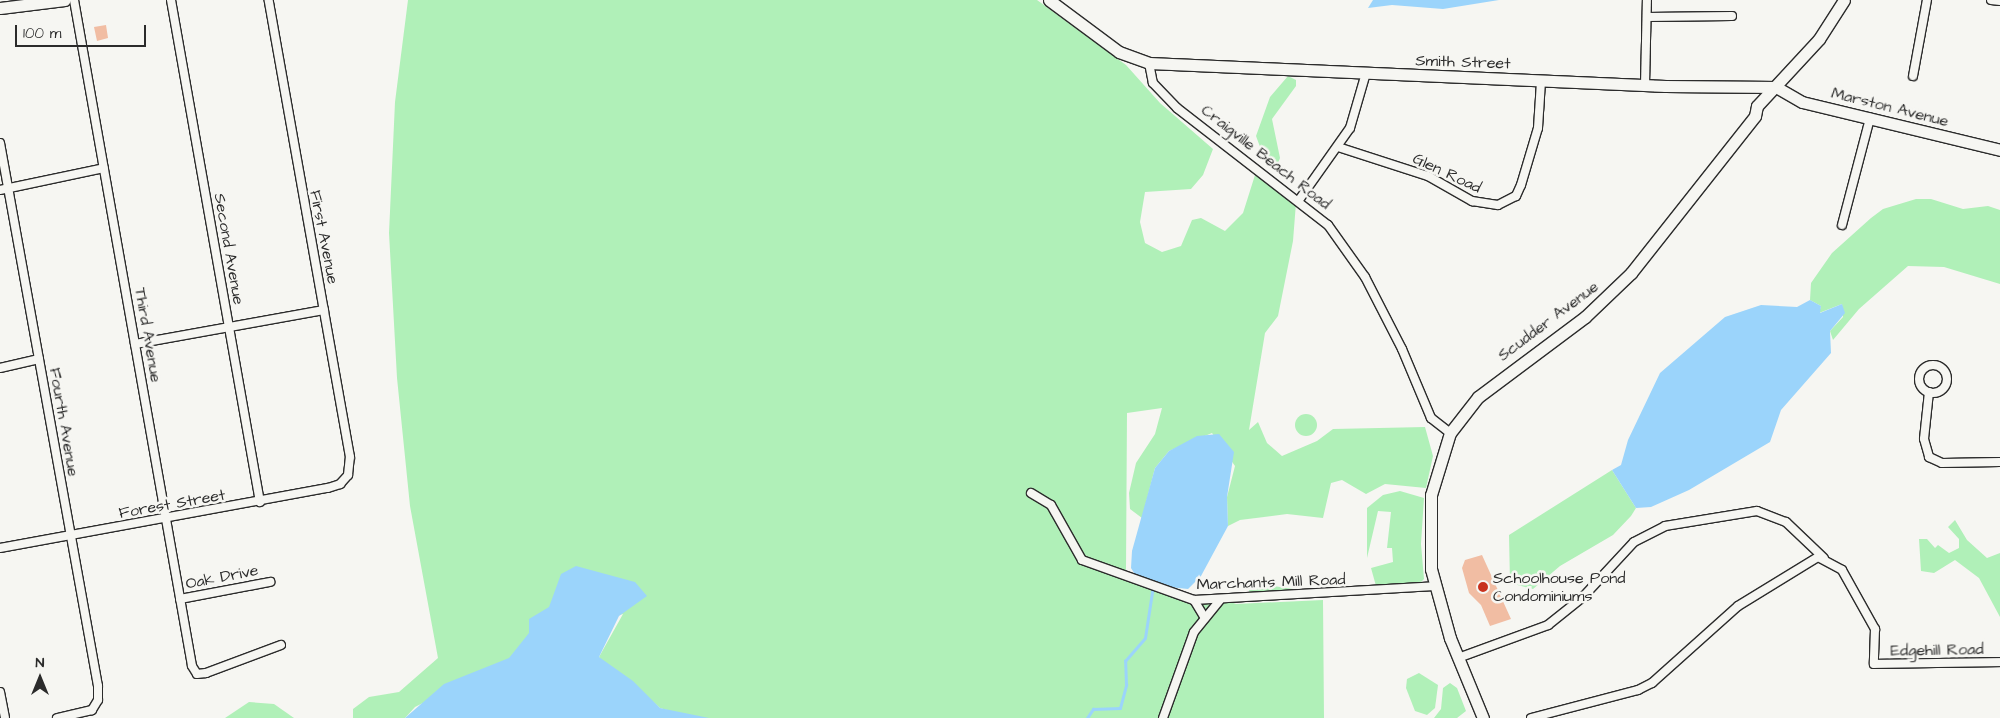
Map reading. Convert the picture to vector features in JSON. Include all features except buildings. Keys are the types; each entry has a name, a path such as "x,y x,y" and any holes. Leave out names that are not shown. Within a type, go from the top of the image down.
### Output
{"main road":[{"path":"0,8 65,0"},
{"path":"1048,0 1119,52 1149,63"},
{"name":"Scudder Avenue","path":"1483,718 1458,658 1434,586 1429,546 1430,502 1450,433 1478,396 1585,317 1619,286 1755,116 1757,106 1818,38 1844,0"},
{"name":"Smith Street","path":"1149,63 1645,85 1776,87"},
{"name":"Marston Avenue","path":"1776,87 1802,102 2000,150"}],"street":[{"name":"Third Avenue","path":"74,0 192,666 197,674 281,645"},
{"name":"Second Avenue","path":"171,0 260,502"},
{"name":"First Avenue","path":"269,0 350,457 346,478"},
{"path":"1645,85 1647,0"},
{"path":"1913,76 1927,0"},
{"path":"1991,0 1998,0"},
{"path":"1647,17 1732,16"},
{"name":"Craigville Beach Road","path":"1149,63 1153,83 1172,103 1299,200 1328,225 1356,262 1402,349 1431,418 1450,433"},
{"path":"1299,200 1350,128 1366,73"},
{"name":"Glen Road","path":"1338,147 1428,176 1472,201 1498,205 1516,196 1520,185 1538,128 1541,81"},
{"path":"1842,225 1870,118"},
{"name":"Fourth Avenue","path":"0,143 4,189 39,359 98,686 96,704 83,713 57,718"},
{"path":"4,189 104,168"},
{"path":"135,344 324,310"},
{"path":"0,368 39,359"},
{"path":"1929,392 1924,439 1929,457 1942,463 2000,462"},
{"name":"Forest Street","path":"0,548 260,502 335,486 346,478"},
{"name":"Marchants Mill Road","path":"1030,493 1051,505 1082,560 1194,600 1220,600 1434,586"},
{"path":"1458,658 1548,625 1576,603 1634,542 1665,526 1757,512 1786,522 1824,558"},
{"path":"1531,718 1638,690 1652,683 1738,606 1810,558 1824,558"},
{"name":"Edgehill Road","path":"1824,558 1842,570 1875,629 1874,664 2000,662"},
{"name":"Oak Drive","path":"180,599 270,582"},
{"path":"1194,600 1205,618"},
{"path":"1163,718 1194,632 1220,600"},
{"path":"0,692 5,718"}],"green space":[{"path":"408,0 1037,0 1126,65 1160,103 1213,149 1203,175 1191,189 1145,192 1140,222 1145,243 1162,252 1181,246 1192,220 1201,218 1225,231 1243,213 1255,175 1296,203 1293,241 1278,316 1265,333 1249,430 1258,422 1267,443 1282,456 1317,441 1333,429 1425,427 1433,456 1426,488 1385,484 1366,494 1342,480 1331,483 1323,518 1287,514 1240,520 1228,526 1227,497 1235,466 1212,433 1169,451 1155,468 1142,518 1130,509 1129,493 1136,463 1155,434 1162,408 1127,413 1126,571 1191,596 1217,597 1236,604 1323,600 1324,718 694,718 660,708 640,690 612,676 599,657 623,614 534,637 511,659 415,707 405,718 353,718 353,709 369,697 399,692 438,658 410,506 397,378 389,233 395,102"},
{"path":"1288,76 1296,80 1296,86 1272,119 1280,158 1276,168 1263,155 1256,136 1270,97"},
{"path":"1916,199 1931,199 1963,209 1988,206 2000,210 2000,284 1944,267 1908,266 1859,309 1833,340 1830,331 1843,317 1842,304 1819,313 1821,306 1810,300 1811,283 1832,253 1871,218 1883,209"},
{"path":"1306,414 1314,417 1317,425 1314,433 1306,436 1298,433 1295,425 1298,417"},
{"path":"1612,470 1636,508 1631,516 1613,535 1560,566 1533,589 1510,583 1509,535"},
{"path":"1400,491 1424,498 1421,544 1424,579 1419,584 1376,586 1371,568 1393,562 1392,548 1387,548 1391,512 1378,511 1367,558 1367,508 1383,495"},
{"path":"1955,520 1967,540 1987,558 2000,553 2000,617 1979,578 1955,560 1934,573 1921,571 1919,539 1927,539 1935,548 1938,545 1949,553 1959,548 1959,539 1948,527"},
{"path":"1259,584 1295,590 1250,594 1249,590"},
{"path":"1419,673 1438,685 1435,708 1427,715 1415,711 1406,688 1407,679"},
{"path":"1450,683 1457,688 1466,711 1457,718 1434,718 1441,709 1443,688"},
{"path":"249,702 274,704 294,718 225,718"}],"water":[{"path":"1373,0 1499,0 1443,9 1392,5 1368,8"},
{"path":"1810,300 1821,306 1820,313 1842,304 1845,313 1830,331 1831,353 1781,410 1770,442 1689,490 1651,507 1636,508 1612,470 1621,465 1628,440 1660,373 1725,317 1761,305 1797,307"},
{"path":"1219,434 1234,452 1227,497 1228,526 1201,576 1188,589 1169,587 1136,576 1131,568 1132,551 1155,468 1169,451 1197,436"},
{"path":"576,566 635,582 647,596 619,616 599,657 633,681 660,708 709,718 405,718 444,684 509,658 529,633 529,619 549,607 561,574"}],"waterway":[{"path":"1087,718 1093,709 1120,708 1126,685 1125,661 1145,638 1153,586"}],"place":[{"name":"Schoolhouse Pond Condominiums","path":"1483,587"}]}
